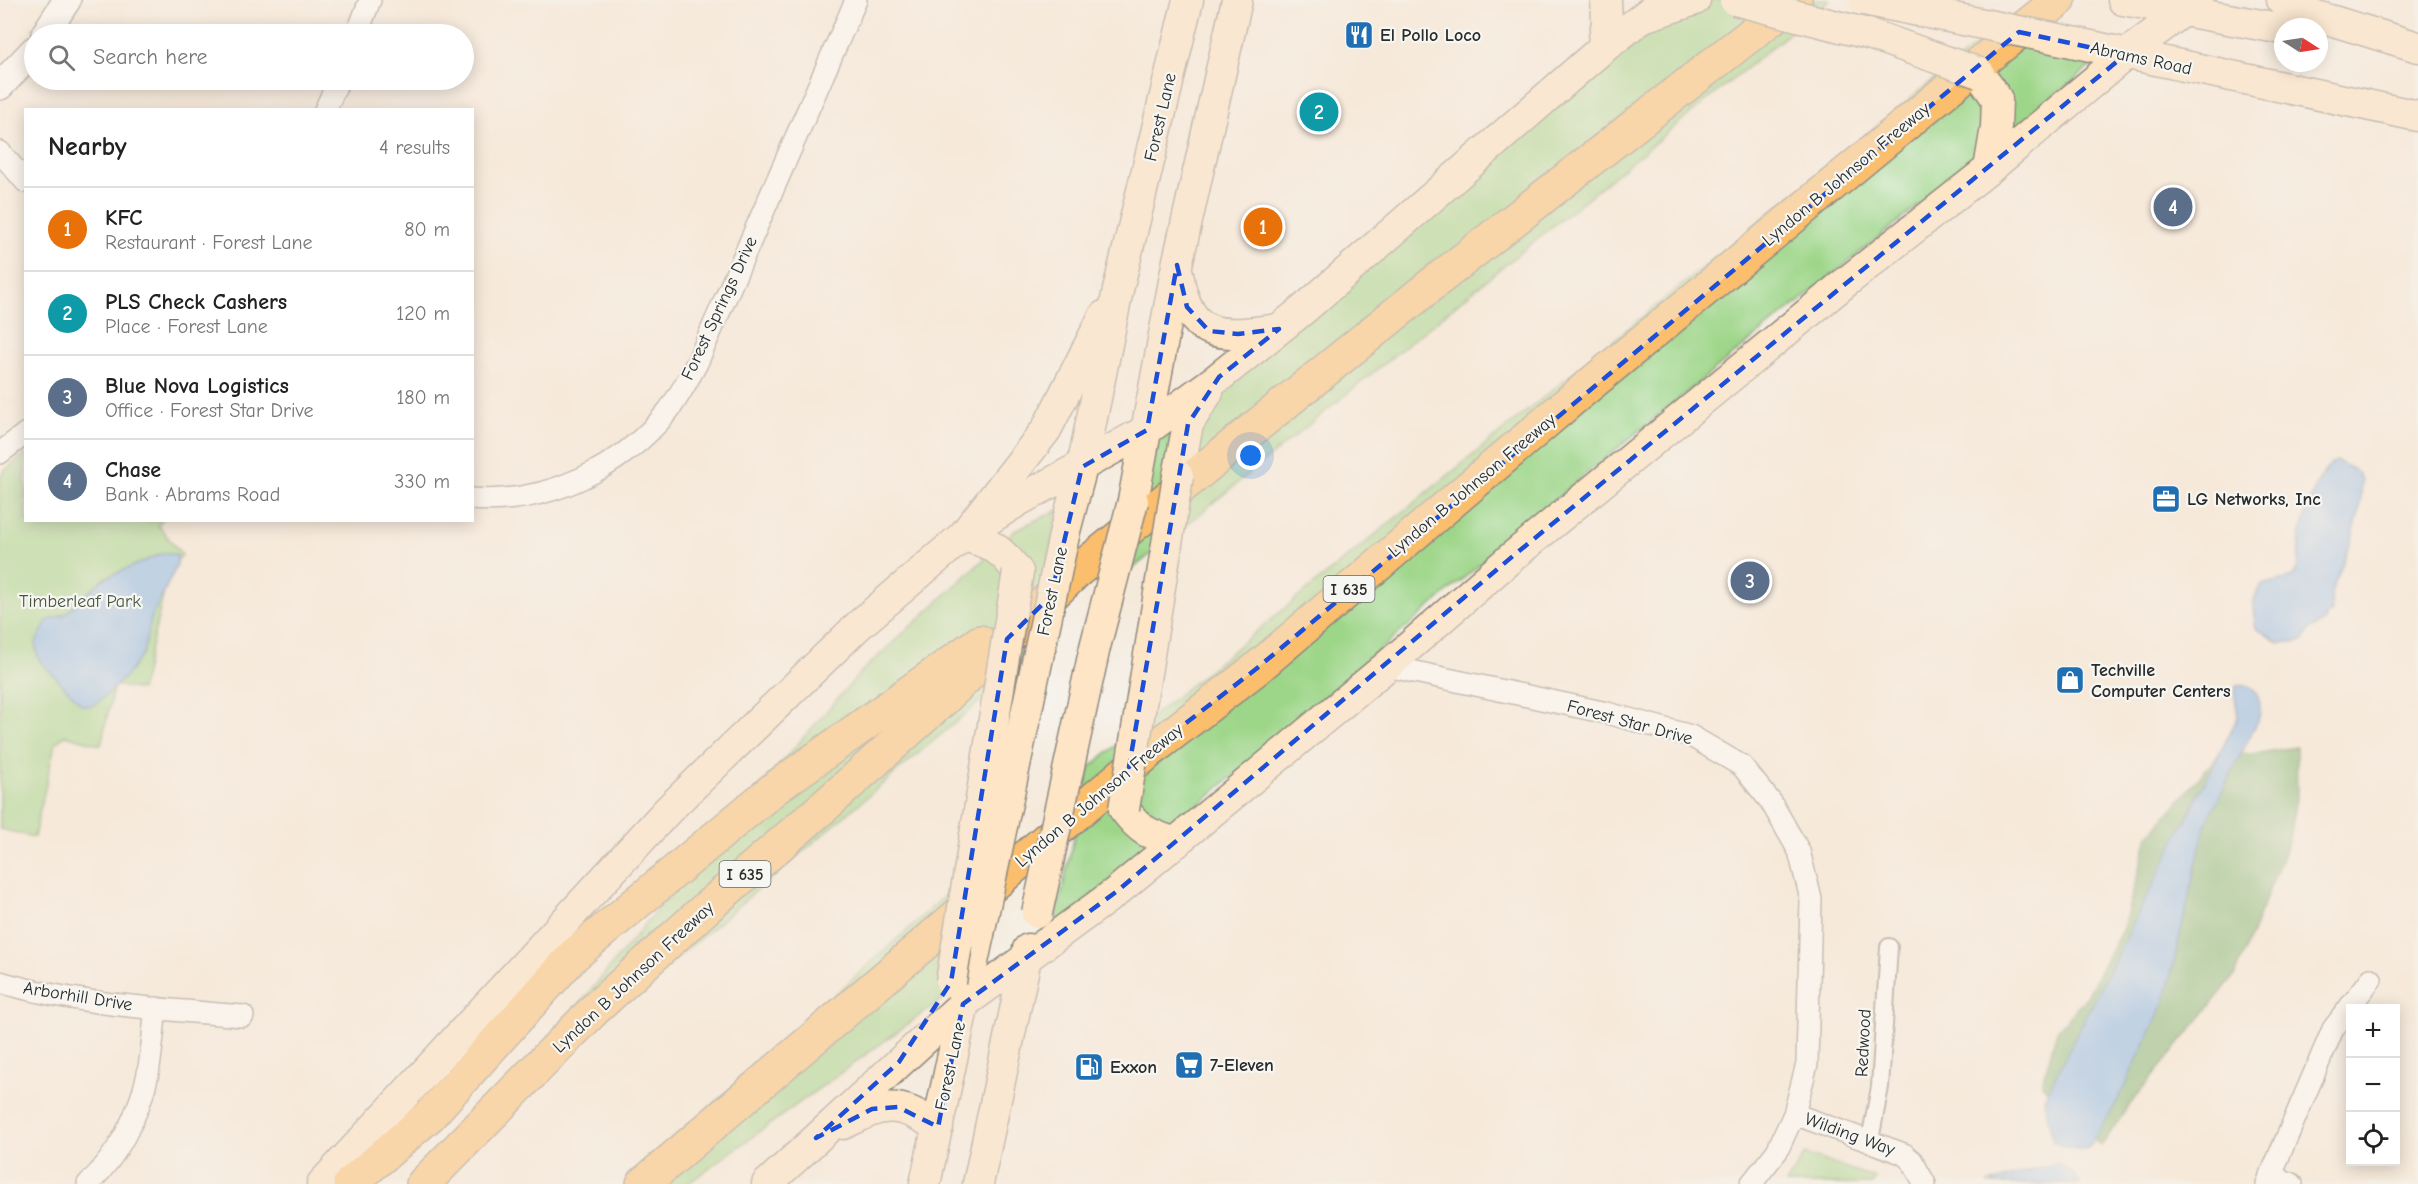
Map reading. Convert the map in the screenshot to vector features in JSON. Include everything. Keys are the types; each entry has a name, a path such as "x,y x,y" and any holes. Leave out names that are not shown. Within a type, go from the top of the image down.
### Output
{"highway":[{"name":"Lyndon B Johnson Freeway","path":"423,1184 596,1008 945,698 1076,572 1431,285 1795,0"},
{"name":"Lyndon B Johnson Freeway","path":"643,1184 1150,751 1256,669 1593,382 2059,0"},
{"path":"350,1184 430,1115 574,955 775,788 1076,572"}],"main road":[{"name":"Forest Lane","path":"925,1184 938,1127 957,993 979,934 1065,531 1082,467 1118,290 1188,0"},
{"path":"978,1184 1095,647 1133,501 1177,266 1237,0"},
{"path":"1602,49 1607,22 1606,0"},
{"path":"322,1184 669,809 859,625 963,536 1018,501 1147,430 1219,377 1279,329 1602,49 1654,9 1695,0"},
{"path":"1735,0 1872,35 1979,73 1997,99 1996,127 1989,170"},
{"name":"Abrams Road","path":"1864,0 2418,116"},
{"path":"2125,0 2191,6 2274,27"},
{"path":"2282,0 2304,12 2418,47"},
{"path":"767,1184 899,1062 942,1001 1026,958 1116,892 1387,666 1513,556 1841,286 1989,170 2126,55 2191,6"},
{"path":"2328,39 2418,62"},
{"path":"1177,266 1180,289 1187,307 1200,325 1209,331 1238,334 1279,329"},
{"path":"963,536 1046,430 1068,389 1085,350 1118,290"},
{"path":"1176,843 1151,835 1136,826 1124,809 1188,424 1219,377"},
{"path":"957,993 1018,572 998,549 986,542 963,536"},
{"path":"816,1138 873,1109 897,1107 917,1113 938,1127"}],"street":[{"path":"51,24 67,0"},
{"path":"361,24 370,0"},
{"name":"Forest Springs Drive","path":"474,499 514,498 547,491 577,480 610,463 630,449 669,409 697,363 856,0"},
{"path":"0,86 24,61"},
{"path":"326,108 334,90"},
{"path":"0,152 24,180"},
{"path":"0,453 24,435"},
{"name":"Forest Star Drive","path":"1387,666 1607,713 1691,736 1742,766 1771,802 1799,851 1811,899 1807,1064 1794,1114 1777,1151 1751,1184"},
{"name":"Redwood","path":"1870,1140 1880,1087 1889,947"},
{"path":"2292,1184 2269,1180 2333,1029 2371,979"},
{"name":"Arborhill Drive","path":"0,982 45,993 156,1008 243,1016"},
{"name":"Arborhill Drive","path":"88,1184 121,1143 132,1119 147,1079 156,1008"},
{"name":"Wilding Way","path":"1794,1114 1904,1154 1912,1161 1925,1184"}],"highlighted area":[{"path":"2019,32 2125,55 1513,556 1116,892 963,1004 938,1127 898,1107 872,1109 816,1138 899,1062 951,982 1007,639 1051,596 1082,467 1147,430 1177,265 1187,307 1209,331 1238,334 1279,329 1219,377 1188,424 1129,767 1256,669"}],"green space":[{"path":"1688,0 1830,0 1132,569 1159,429"},
{"path":"1991,33 2101,58 1577,481 1053,930 1090,767"},
{"name":"Timberleaf Park","path":"24,455 24,522 161,522 158,525 182,555 169,571 141,690 114,685 101,745 65,735 55,744 34,837 0,829 0,478 4,471"},
{"path":"1058,510 1029,660 485,1120 718,835 861,672 1017,529"},
{"path":"2296,747 2297,792 2288,843 2235,975 2128,1107 2101,1146 2065,1114 2042,1084 2057,1031 2087,996 2123,928 2148,837 2221,752 2253,754"},
{"path":"986,859 963,984 687,1184 625,1184"},
{"path":"1805,1154 1876,1178 1872,1184 1786,1184"}],"water":[{"path":"2337,461 2358,472 2362,480 2360,509 2351,542 2331,593 2332,612 2327,615 2325,621 2310,629 2303,641 2279,643 2256,628 2254,600 2262,585 2293,577 2296,573 2300,536 2311,498 2323,474"},
{"path":"163,553 177,555 177,565 152,616 143,653 128,674 104,697 92,706 82,705 39,660 35,644 47,621 65,614 103,579"},
{"path":"2236,685 2249,687 2257,695 2260,706 2259,718 2205,826 2165,1001 2116,1104 2088,1148 2074,1149 2053,1142 2044,1099 2238,717"},
{"path":"2057,1163 2073,1173 2080,1184 1987,1184"}],"place":[{"name":"El Pollo Loco","path":"1359,35"},
{"name":"PLS Check Cashers","path":"1319,112"},
{"name":"Chase","path":"2173,207"},
{"name":"KFC","path":"1263,227"},
{"name":"LG Networks, Inc","path":"2166,499"},
{"name":"Blue Nova Logistics","path":"1750,581"},
{"name":"Techville Computer Centers","path":"2070,680"},
{"name":"7-Eleven","path":"1189,1065"},
{"name":"Exxon","path":"1089,1067"}]}
